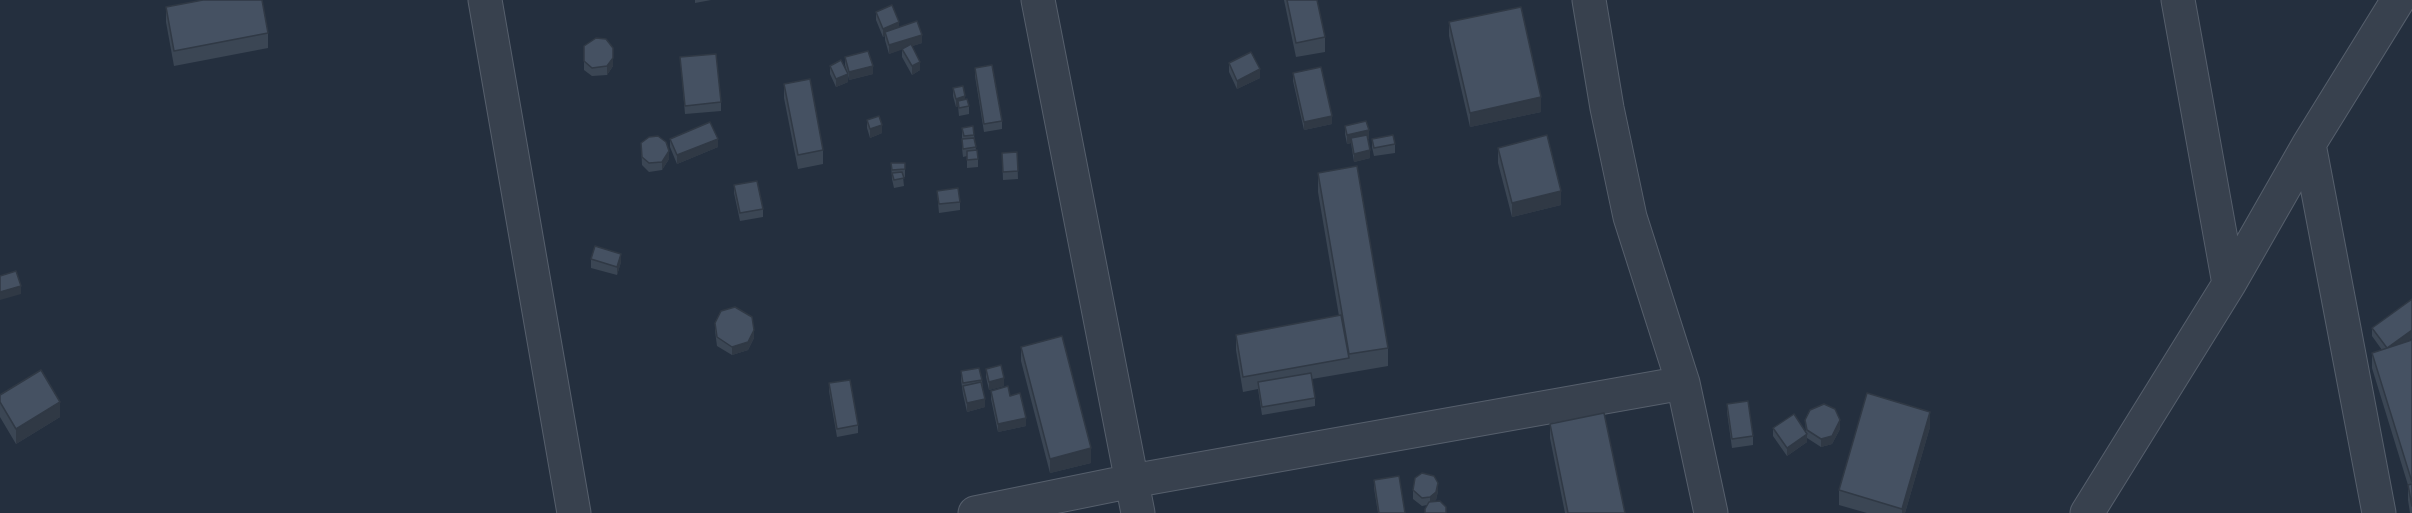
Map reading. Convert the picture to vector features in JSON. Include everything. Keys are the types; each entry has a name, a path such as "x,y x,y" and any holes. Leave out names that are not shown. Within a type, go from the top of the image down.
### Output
{"street":[{"path":"485,0 574,513"},
{"path":"1038,0 1138,513"},
{"path":"1589,0 1630,217 1683,383 1712,513"},
{"path":"2178,0 2229,284"},
{"path":"2087,513 2229,284 2309,144 2398,0"},
{"path":"2309,144 2379,513"},
{"path":"975,513 1132,481 1683,383"}],"building":[{"path":"203,0 262,0 268,33 174,51 166,7"},
{"path":"1287,0 1317,0 1325,37 1296,43"},
{"path":"892,5 899,22 883,29 876,12"},
{"path":"1521,7 1541,97 1470,113 1449,22"},
{"path":"917,21 922,35 889,45 885,32"},
{"path":"596,38 606,39 613,48 613,58 607,66 592,68 584,61 584,46"},
{"path":"911,44 920,62 912,66 902,49"},
{"path":"868,51 873,66 849,72 845,57"},
{"path":"1251,52 1260,69 1237,81 1229,63"},
{"path":"716,54 721,102 685,106 680,57"},
{"path":"841,60 848,74 836,79 830,66"},
{"path":"992,65 1002,121 984,124 975,68"},
{"path":"1321,67 1332,116 1304,122 1293,73"},
{"path":"810,79 823,150 798,155 784,84"},
{"path":"963,86 965,96 956,99 953,88"},
{"path":"967,99 969,106 959,108 958,101"},
{"path":"879,116 882,125 870,129 867,120"},
{"path":"1366,121 1369,130 1347,135 1345,126"},
{"path":"710,122 718,139 677,155 670,139"},
{"path":"973,126 974,135 964,136 962,128"},
{"path":"1367,135 1370,150 1354,154 1351,138"},
{"path":"1393,135 1395,144 1374,148 1372,139"},
{"path":"1547,135 1561,191 1512,203 1498,148"},
{"path":"658,136 666,142 669,151 662,162 649,163 642,157 641,143 649,137"},
{"path":"974,138 976,147 963,149 962,139"},
{"path":"977,150 978,159 967,160 967,151"},
{"path":"1017,152 1018,171 1003,172 1002,153"},
{"path":"891,163 905,163 905,169 892,170"},
{"path":"1357,166 1388,348 1349,354 1318,173"},
{"path":"902,172 904,178 894,180 892,173"},
{"path":"757,181 763,209 740,213 734,185"},
{"path":"958,188 960,202 939,204 937,191"},
{"path":"595,246 621,254 617,267 591,259"},
{"path":"16,271 21,286 0,292 0,276"},
{"path":"2412,299 2412,330 2387,348 2372,328"},
{"path":"735,307 752,317 754,330 748,342 732,347 717,337 715,323 721,311"},
{"path":"1341,315 1349,358 1243,377 1236,335"},
{"path":"1062,336 1091,448 1050,459 1021,347"},
{"path":"2412,340 2412,482 2372,353"},
{"path":"1001,365 1004,378 989,382 986,369"},
{"path":"979,368 982,380 963,383 961,371"},
{"path":"41,370 60,402 16,429 0,402 0,395"},
{"path":"1311,373 1315,398 1262,407 1258,382"},
{"path":"850,380 858,425 837,429 829,383"},
{"path":"981,382 985,399 967,403 963,386"},
{"path":"1008,386 1010,396 1020,393 1026,418 998,424 991,391"},
{"path":"1867,393 1930,412 1902,509 1839,490"},
{"path":"1748,401 1753,436 1732,439 1727,404"},
{"path":"1824,404 1835,409 1840,420 1832,436 1821,439 1807,430 1805,420 1810,410"},
{"path":"1604,413 1625,513 1568,513 1550,424"},
{"path":"1794,414 1807,434 1787,448 1773,428"},
{"path":"1422,473 1434,476 1438,483 1436,492 1430,497 1422,498 1413,490 1415,478"},
{"path":"1399,476 1405,513 1379,513 1374,480"},
{"path":"2412,484 2412,506 2408,485"},
{"path":"1440,501 1446,507 1446,513 1425,513 1429,502"}]}
